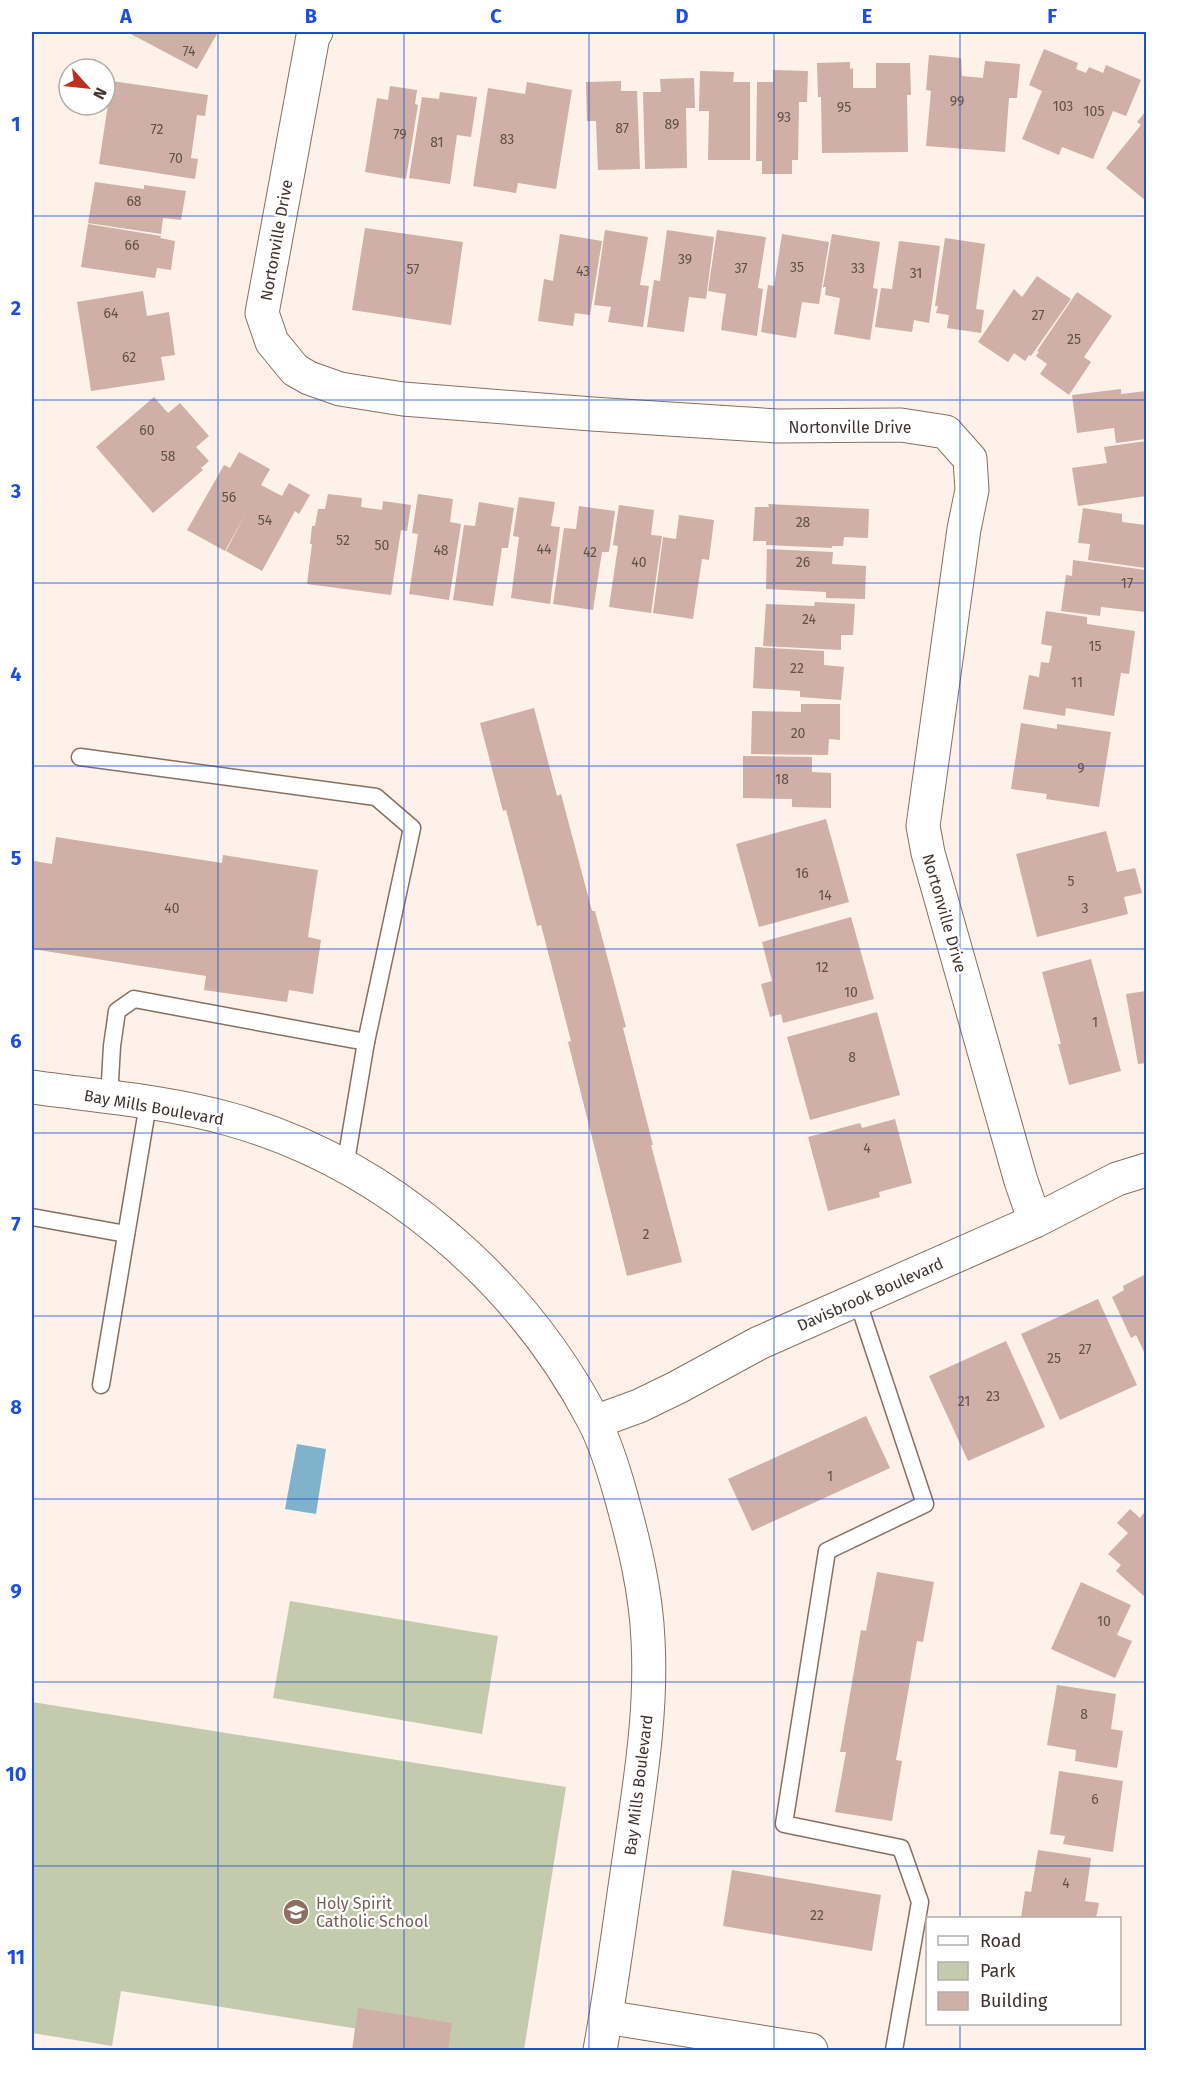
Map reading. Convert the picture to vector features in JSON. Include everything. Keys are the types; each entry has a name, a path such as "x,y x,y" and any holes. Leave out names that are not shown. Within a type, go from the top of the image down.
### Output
{"street":[{"name":"Nortonville Drive","path":"316,32 313,36 262,313 272,342 295,370 309,378 340,389 403,399 468,405 777,426 901,424 946,432 970,459 972,490 964,529 923,826 928,853 1018,1170 1035,1221"},
{"name":"Bay Mills Boulevard","path":"32,1087 148,1104 228,1119 285,1138 345,1167 415,1210 482,1267 546,1342 595,1422 614,1472 638,1555 648,1640 647,1732 600,2050"},
{"name":"Davisbrook Boulevard","path":"595,1422 639,1406 759,1343 1035,1221 1117,1179 1146,1170"},
{"path":"606,2017 811,2050"}],"lane":[{"path":"80,757 376,797 411,828 366,1042 345,1167"},
{"path":"110,1098 112,1046 117,1011 134,999 366,1042"},
{"path":"101,1385 148,1104"},
{"path":"32,1216 126,1234"},
{"path":"857,1299 925,1504 827,1551 784,1824 901,1848 920,1902 894,2050"}],"green space":[{"path":"290,1601 498,1636 482,1734 273,1698"},
{"name":"Holy Spirit Catholic School","path":"32,1702 566,1787 524,2050 394,2050 396,2035 121,1991 112,2046 32,2033"}],"water":[{"path":"297,1444 326,1449 316,1514 285,1509"}],"building":[{"path":"127,32 218,32 197,69"},
{"path":"1044,49 1078,63 1076,69 1086,73 1089,67 1103,73 1106,65 1141,80 1126,116 1113,111 1093,159 1062,147 1059,155 1022,139 1042,91 1029,85"},
{"path":"929,55 961,58 962,76 983,78 985,61 1020,64 1017,98 1009,98 1005,152 926,146 931,91 926,90"},
{"path":"850,62 850,69 853,68 853,88 876,88 876,63 910,63 911,95 907,95 908,152 822,153 821,97 818,97 817,63"},
{"path":"773,70 808,71 807,102 799,102 798,160 792,160 792,174 762,174 762,161 756,161 757,82 773,82"},
{"path":"700,71 734,72 733,82 750,82 750,160 708,160 709,111 699,111"},
{"path":"694,78 695,108 686,108 687,168 645,169 643,92 661,92 660,79"},
{"path":"621,81 621,91 637,91 640,169 598,170 596,121 587,121 586,82"},
{"path":"117,82 208,95 205,116 197,115 191,158 198,159 195,179 99,164 106,117 117,117"},
{"path":"527,82 572,90 556,189 518,183 516,193 473,186 488,88 525,94"},
{"path":"390,86 417,90 415,104 418,105 406,179 365,172 377,98 388,100"},
{"path":"440,92 477,97 471,137 457,135 450,184 409,178 422,97 439,99"},
{"path":"1146,111 1146,201 1106,168 1141,125 1137,122"},
{"path":"95,182 144,189 144,185 186,191 181,220 163,218 161,234 88,223"},
{"path":"88,224 161,236 160,238 175,241 171,270 157,268 155,278 81,267"},
{"path":"365,228 463,242 451,325 352,310"},
{"path":"605,230 648,237 640,285 649,286 643,327 608,322 611,307 594,305"},
{"path":"667,230 714,237 706,299 689,297 684,332 647,327 654,280 660,281"},
{"path":"717,230 766,237 758,288 763,289 757,336 721,330 726,294 708,291"},
{"path":"560,234 602,241 590,315 575,313 573,326 538,321 544,279 553,281"},
{"path":"782,234 829,242 819,304 802,302 796,338 761,332 768,285 774,286"},
{"path":"832,234 880,242 873,288 878,289 870,340 834,334 840,298 825,295 826,287 823,287"},
{"path":"945,238 985,244 976,309 984,310 981,333 947,328 949,315 936,313 938,306 935,306"},
{"path":"899,241 940,246 929,323 914,320 912,332 875,327 881,288 892,289"},
{"path":"1037,276 1071,299 1031,356 1029,355 1025,361 1014,353 1008,362 978,342 1014,289 1022,297"},
{"path":"143,291 147,316 169,312 175,355 161,357 165,380 91,391 77,302"},
{"path":"1077,292 1112,316 1084,357 1091,362 1069,395 1040,374 1047,364 1036,356 1039,352 1037,351"},
{"path":"1121,389 1121,394 1146,391 1146,439 1116,443 1114,428 1077,433 1072,395"},
{"path":"154,397 168,413 180,403 209,436 196,447 209,461 201,468 203,470 153,513 96,447"},
{"path":"1146,441 1146,496 1078,506 1072,468 1107,463 1104,447"},
{"path":"239,452 270,469 261,485 282,496 289,483 310,495 299,514 295,511 262,571 226,551 247,511 225,551 187,530 224,465 230,468"},
{"path":"328,494 362,498 361,507 382,510 383,501 411,505 407,531 401,530 391,595 307,584 312,526 315,526 318,509 325,509"},
{"path":"418,494 453,499 450,522 461,524 449,600 409,594 418,534 412,533"},
{"path":"519,497 555,502 551,526 560,527 550,604 511,598 519,537 513,536"},
{"path":"479,502 514,508 508,548 502,548 493,606 453,600 464,525 475,526"},
{"path":"768,504 869,509 868,538 844,537 843,546 832,546 832,548 766,545 766,541 753,541 755,507 769,507"},
{"path":"619,505 654,510 651,535 662,536 651,613 609,607 618,546 613,545"},
{"path":"579,506 615,511 609,552 602,552 593,610 553,604 564,528 576,529"},
{"path":"1083,508 1122,514 1122,522 1146,525 1146,568 1088,560 1090,544 1078,543"},
{"path":"679,515 714,520 709,560 702,559 693,619 653,613 663,537 676,539"},
{"path":"767,549 833,552 832,564 866,566 865,599 826,598 826,592 766,589"},
{"path":"1073,560 1146,570 1146,612 1101,607 1100,616 1061,611 1066,575 1072,576"},
{"path":"815,602 855,604 853,635 841,635 841,650 763,646 766,604 814,606"},
{"path":"1046,611 1087,617 1087,624 1135,631 1129,674 1121,673 1114,716 1066,708 1065,716 1023,709 1029,675 1039,677 1041,662 1049,663 1052,646 1041,644"},
{"path":"755,647 824,651 824,665 844,667 841,700 800,697 800,691 753,688"},
{"path":"801,704 840,704 840,740 829,739 828,755 751,754 752,711 801,712"},
{"path":"534,708 557,796 561,794 592,911 595,911 626,1027 623,1028 682,1262 627,1276 541,925 537,926 480,723"},
{"path":"1021,723 1057,729 1057,724 1111,732 1099,807 1046,799 1047,794 1011,789"},
{"path":"743,756 812,757 812,772 831,773 831,808 792,807 792,799 743,798"},
{"path":"826,819 849,902 759,927 736,844"},
{"path":"1106,831 1117,872 1135,868 1142,893 1124,897 1128,914 1037,937 1016,854"},
{"path":"56,837 222,863 223,855 318,870 308,937 321,940 313,994 289,990 287,1002 204,990 206,976 32,949 34,861 52,864"},
{"path":"851,917 874,999 783,1023 781,1014 770,1017 761,984 772,981 762,942"},
{"path":"1091,959 1121,1071 1069,1085 1042,972"},
{"path":"1146,991 1146,1063 1138,1064 1126,994"},
{"path":"877,1012 900,1095 810,1120 787,1037"},
{"path":"895,1119 912,1183 879,1192 880,1197 828,1211 808,1137 860,1123 862,1128"},
{"path":"1146,1274 1146,1356 1136,1335 1131,1338 1112,1297 1124,1290 1123,1286"},
{"path":"1098,1299 1137,1385 1060,1420 1021,1334"},
{"path":"1006,1341 1045,1427 968,1461 929,1376"},
{"path":"866,1416 890,1468 752,1531 728,1479"},
{"path":"1130,1509 1140,1518 1146,1510 1146,1598 1116,1571 1121,1565 1108,1554 1128,1533 1117,1523"},
{"path":"877,1572 934,1582 923,1642 917,1641 896,1760 902,1761 892,1821 835,1812 846,1752 840,1752 861,1630 866,1631"},
{"path":"1081,1582 1131,1605 1117,1635 1132,1641 1115,1678 1051,1649"},
{"path":"1057,1685 1116,1694 1111,1729 1123,1731 1117,1768 1075,1761 1076,1750 1047,1745"},
{"path":"1059,1771 1123,1781 1113,1852 1063,1844 1065,1836 1050,1834"},
{"path":"1038,1850 1091,1858 1085,1901 1099,1903 1096,1917 1021,1917 1025,1891 1031,1892"},
{"path":"732,1870 881,1895 872,1951 723,1926"},
{"path":"358,2008 452,2023 448,2050 352,2050"}],"place":[{"name":"Holy Spirit Catholic School","path":"296,1912"}]}
